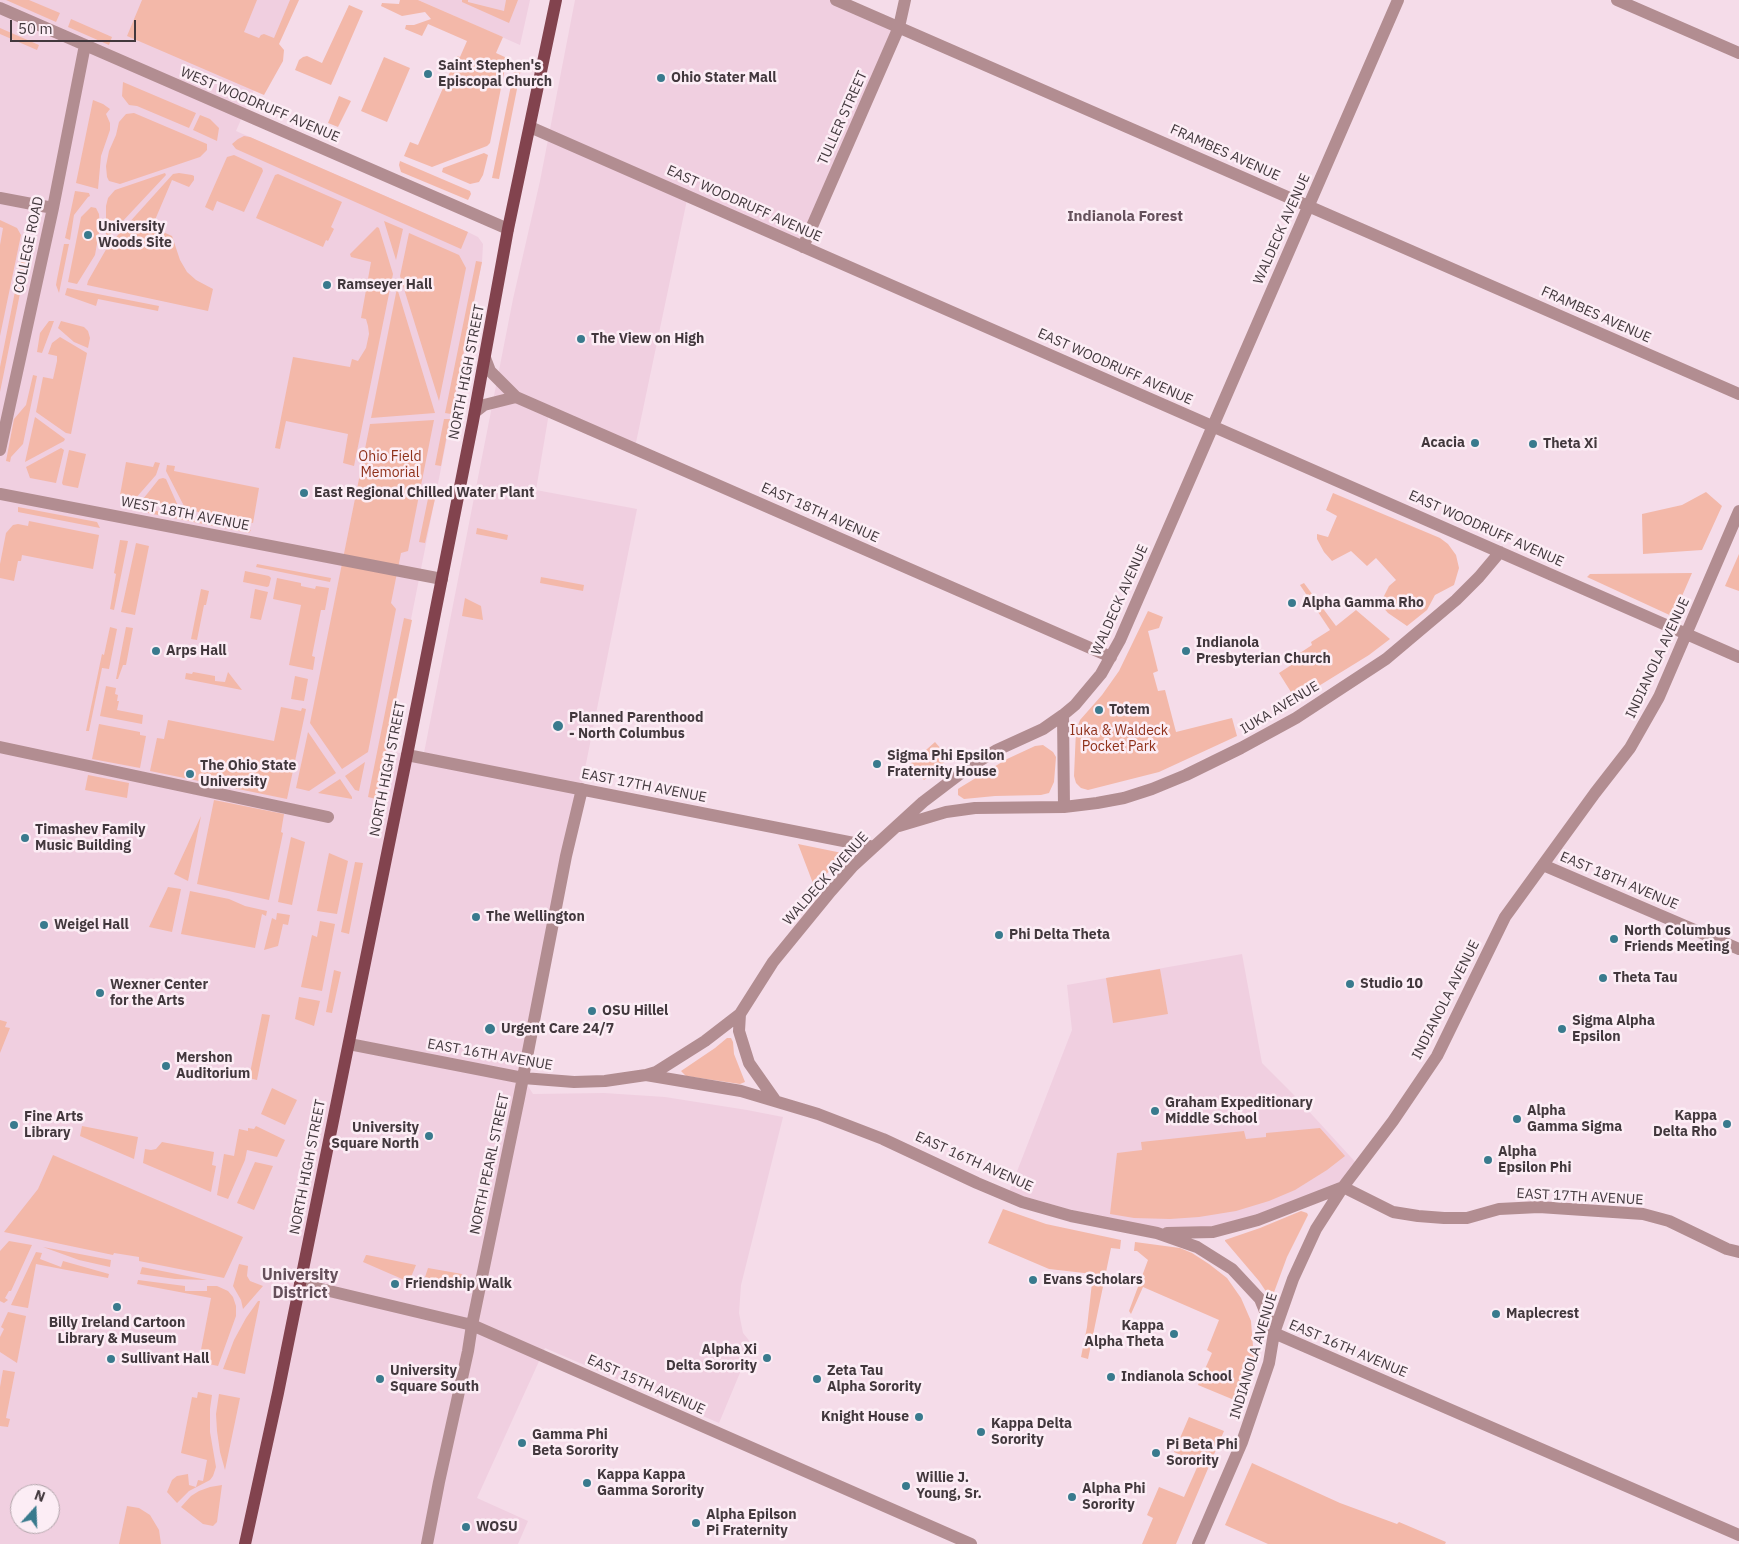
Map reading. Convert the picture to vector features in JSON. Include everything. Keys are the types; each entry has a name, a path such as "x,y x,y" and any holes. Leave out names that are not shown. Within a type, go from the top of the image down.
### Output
{"main road":[{"name":"NORTH HIGH STREET","path":"245,1544 408,755 475,412 508,229 556,0"}],"street":[{"name":"FRAMBES AVENUE","path":"836,0 1739,394"},
{"name":"TULLER STREET","path":"803,247 899,27 906,0"},
{"name":"WALDECK AVENUE","path":"646,1075 656,1072 705,1041 740,1014 773,962 830,891 894,827 923,802 969,768 997,750 1042,729 1063,716 1091,688 1111,657 1398,0"},
{"path":"1617,0 1739,52"},
{"name":"WEST WOODRUFF AVENUE","path":"0,8 508,229"},
{"name":"COLLEGE ROAD","path":"0,450 85,45"},
{"name":"EAST WOODRUFF AVENUE","path":"530,127 1739,657"},
{"path":"0,198 52,208"},
{"name":"EAST 18TH AVENUE","path":"485,358 490,371 516,397 639,449 1111,657"},
{"path":"475,412 484,405 516,397"},
{"name":"WEST 18TH AVENUE","path":"0,494 442,579"},
{"name":"INDIANOLA AVENUE","path":"1198,1544 1242,1442 1269,1363 1274,1334 1293,1279 1316,1229 1343,1187 1393,1121 1436,1056 1505,917 1594,793 1630,748 1659,697 1739,511"},
{"name":"IUKA AVENUE","path":"894,827 921,818 975,808 1064,807 1124,798 1186,775 1296,718 1386,659 1456,600 1500,552"},
{"path":"1063,716 1064,807"},
{"path":"0,747 328,817"},
{"name":"EAST 17TH AVENUE","path":"408,755 874,847"},
{"name":"NORTH PEARL STREET","path":"427,1544 468,1351 566,856 582,789"},
{"name":"EAST 18TH AVENUE","path":"1543,864 1739,949"},
{"path":"740,1014 740,1030 749,1063 775,1100"},
{"name":"EAST 16TH AVENUE","path":"348,1044 523,1078 574,1082 605,1081 646,1075 712,1085 775,1100 883,1138 977,1183 1022,1202 1071,1216 1157,1233 1197,1247 1232,1268 1260,1299 1274,1334 1739,1535"},
{"path":"1157,1233 1213,1232 1222,1230 1258,1220 1343,1187"},
{"name":"EAST 17TH AVENUE","path":"1343,1187 1393,1212 1418,1216 1467,1218 1499,1209 1539,1207 1643,1214 1669,1221 1727,1249 1739,1252"},
{"name":"EAST 15TH AVENUE","path":"300,1284 472,1325 971,1544"}],"shaded area":[{"path":"0,0 293,0 236,131 468,232 478,237 483,244 482,262 385,750 423,758 513,299 540,181 575,0 839,0 899,27 801,247 688,195 634,452 549,413 536,490 637,509 523,1078 533,1094 604,1093 665,1097 783,1117 741,1285 739,1313 743,1333 752,1344 719,1423 545,1348 477,1498 528,1521 518,1544 0,1544"},
{"path":"418,0 530,0 520,45"},
{"path":"1242,954 1262,1063 1359,1166 1343,1187 1213,1232 1134,1228 1009,1192 1072,1030 1067,985"}],"green space":[{"path":"6,0 29,0 60,13 56,22"},
{"path":"142,0 257,0 244,32 259,38 264,34 274,38 290,0 299,0 279,44 284,50 283,61 264,95 127,36"},
{"path":"400,0 418,0 503,37 496,53 507,58 490,143 487,146 432,167 404,156 410,142 418,145 457,56 460,57 467,41 428,24 422,36 405,29 406,25 414,25 431,19 425,12 402,16 381,6 382,3 399,4"},
{"path":"462,0 468,0 468,2 504,11 506,0 518,0 509,23 462,2"},
{"path":"349,5 363,11 331,85 295,70 299,60 303,57 307,56 322,63"},
{"path":"71,19 112,37 109,45 68,27"},
{"path":"0,28 39,45 37,50 0,34"},
{"path":"384,57 410,68 387,122 361,111"},
{"path":"516,61 522,64 499,179 492,178"},
{"path":"123,82 196,113 189,128 137,106 129,105 122,96"},
{"path":"339,96 351,101 338,127 328,123"},
{"path":"93,100 110,109 106,114 110,123 110,130 101,156 98,189 76,183"},
{"path":"134,113 207,144 207,150 200,157 120,184 109,181 106,166 119,122 126,114"},
{"path":"200,115 210,119 219,128 217,141 193,130"},
{"path":"244,136 468,232 461,249 236,149 232,144"},
{"path":"484,153 488,155 483,175 479,182 470,184 442,172 443,168"},
{"path":"234,155 262,168 263,171 244,212 217,201 213,211 205,207 227,157"},
{"path":"400,161 470,191 471,194 468,200 401,172"},
{"path":"165,173 166,175 106,239 106,206 108,198 115,190"},
{"path":"173,174 192,175 194,180 189,187 172,180 152,227 172,236 180,260 187,272 196,280 213,289 208,311 87,285 108,246"},
{"path":"278,174 342,202 331,227 334,229 323,247 256,218 275,175"},
{"path":"75,191 89,193 90,196 74,215 70,240 65,238"},
{"path":"91,207 96,208 99,214 100,227 95,255 77,284 68,282 81,217"},
{"path":"0,220 17,228 21,235 0,336 0,245 3,228 0,227"},
{"path":"384,221 403,229 396,260"},
{"path":"377,227 379,228 393,274 354,466 343,463 348,434 286,421 280,449 275,448 293,357 350,367 352,359 358,361 366,348 369,334 368,326 366,319 361,318 371,262 351,257 350,254"},
{"path":"409,233 459,255 466,268 439,401 400,276"},
{"path":"26,236 31,239 0,392 0,367"},
{"path":"64,244 69,244 59,293 56,285"},
{"path":"476,261 482,262 451,414 445,413"},
{"path":"67,288 159,306 158,311 98,299 96,306 65,295"},
{"path":"397,288 435,413 371,418"},
{"path":"49,321 54,321 42,353 37,352 40,333"},
{"path":"61,321 84,327 88,331 90,338 88,348 74,342 58,328"},
{"path":"60,337 87,353 71,434 66,433 36,412 43,377 53,379 57,361 57,356 48,354 52,343"},
{"path":"33,375 37,376 23,444 11,457 10,462 6,461 14,419 26,405"},
{"path":"35,417 65,439 25,462"},
{"path":"444,419 450,419 441,466 435,465"},
{"name":"Ohio Field Memorial","path":"434,420 408,551 401,553 391,603 396,609 368,752 342,769 310,723 370,424"},
{"path":"61,448 64,450 56,483 30,478 26,467"},
{"path":"69,450 86,454 78,488 63,485 62,483"},
{"path":"126,462 153,467 155,462 160,463 156,475 135,499 120,495"},
{"path":"167,465 175,466 174,471 259,488 253,523 189,510 184,506 166,471"},
{"path":"159,479 166,479 178,506 177,508 144,501 143,499"},
{"path":"430,489 437,490 425,543 419,542"},
{"path":"1706,492 1722,506 1702,550 1643,554 1642,514 1682,505"},
{"path":"1333,493 1440,538 1448,544 1456,555 1459,568 1454,585 1435,595 1427,610 1407,626 1388,613 1380,604 1389,586 1396,580 1376,558 1367,566 1351,551 1332,561 1324,552 1317,539 1317,534 1328,537 1337,516 1326,510"},
{"path":"18,507 97,522 100,528 18,512"},
{"path":"146,509 251,530 249,533 148,513"},
{"path":"29,521 99,535 93,569 22,555 21,561 18,561 14,581 0,578 0,564 6,533 13,525 28,526"},
{"path":"477,528 508,535 507,540 476,534"},
{"path":"120,540 128,541 114,610 110,609"},
{"path":"136,543 149,546 135,615 121,612"},
{"path":"1739,554 1739,591 1725,586"},
{"path":"257,564 331,578 330,582 256,567"},
{"path":"245,571 269,576 271,578 269,586 243,582"},
{"path":"1692,573 1682,596 1685,598 1676,618 1587,577 1590,574"},
{"path":"541,577 584,585 583,591 540,583"},
{"path":"277,578 301,583 301,586 315,589 316,586 329,588 325,610 321,610 312,656 315,657 313,670 289,665 301,605 273,599"},
{"path":"1304,583 1336,626 1356,610 1390,639 1369,655 1296,700 1279,673 1299,660 1297,655 1312,645 1311,642 1330,630 1300,585"},
{"path":"201,589 209,591 206,605 204,605 197,640 191,639"},
{"path":"255,589 268,592 261,620 250,618"},
{"path":"465,598 481,606 483,620 462,616"},
{"name":"Iuka & Waldeck Pocket Park","path":"1148,611 1163,617 1159,628 1148,631 1158,671 1153,673 1158,691 1165,690 1176,732 1232,718 1237,736 1159,772 1088,790 1081,788 1076,783 1074,776 1076,730 1080,720 1102,695 1119,671"},
{"path":"404,618 412,620 376,799 368,797"},
{"path":"110,627 117,629 109,669 102,668 89,731 86,731 102,654 104,655"},
{"path":"126,627 133,628 126,665 123,665 118,679 116,679"},
{"path":"193,672 215,676 215,681 225,682 228,672 242,690 185,679 186,673 192,674"},
{"path":"295,676 308,679 304,701 291,699"},
{"path":"106,686 116,688 115,694 118,695 117,701 119,701 117,710 143,715 142,724 100,716"},
{"path":"281,707 301,711 302,708 306,709 287,799 150,771 157,738 164,739 168,720 274,741"},
{"path":"99,724 140,732 140,735 146,736 140,768 92,759"},
{"path":"308,732 336,773 309,791 296,788"},
{"path":"935,742 949,758 924,780 910,764"},
{"path":"1043,745 1053,752 1056,757 1054,782 1049,793 964,799 958,795 958,789 1007,759 1035,746"},
{"path":"365,762 359,791 355,790 345,776"},
{"path":"88,775 129,783 127,798 85,790"},
{"path":"340,779 352,799 318,793"},
{"path":"214,800 284,814 281,832 283,833 269,900 197,884"},
{"path":"201,816 188,881 174,874"},
{"path":"291,837 305,842 292,905 278,902"},
{"path":"798,844 847,854 814,886"},
{"path":"329,853 348,861 337,914 317,911"},
{"path":"355,862 363,863 349,934 341,932"},
{"path":"168,887 181,889 172,932 149,927"},
{"path":"190,891 229,899 245,906 267,911 266,916 262,914 255,948 181,934"},
{"path":"277,913 290,915 288,925 283,924 278,946 264,950 272,918 276,920"},
{"path":"320,921 335,924 322,991 301,987 312,935 317,937"},
{"path":"1160,969 1168,1014 1113,1023 1106,978"},
{"path":"334,970 341,972 332,1013 326,1012"},
{"path":"299,997 320,1001 314,1026 295,1019"},
{"path":"262,1014 270,1015 257,1080 249,1078"},
{"path":"0,1020 7,1022 5,1027 10,1028 0,1053"},
{"path":"727,1038 731,1038 733,1042 734,1054 745,1082 740,1084 686,1076 681,1071 715,1048"},
{"path":"272,1088 297,1100 285,1125 261,1114"},
{"path":"82,1126 138,1137 134,1159 80,1136"},
{"path":"256,1126 285,1140 277,1157 247,1150 245,1160 228,1199 217,1195 224,1154 234,1156 239,1129 248,1131 248,1128 254,1129"},
{"path":"1320,1128 1345,1156 1295,1190 1269,1201 1236,1211 1199,1217 1170,1219 1134,1218 1110,1214 1117,1153 1142,1150 1141,1142 1244,1131 1246,1139 1266,1137 1266,1133"},
{"path":"162,1142 214,1152 212,1165 216,1166 211,1192 143,1163 145,1149 156,1149"},
{"path":"53,1155 243,1237 224,1278 139,1261 139,1257 114,1253 113,1255 4,1232 38,1189"},
{"path":"255,1162 273,1166 254,1210 237,1203"},
{"path":"1003,1209 1046,1224 1121,1240 1120,1249 1111,1248 1088,1359 1081,1357 1087,1327 1093,1274 1049,1269 988,1243"},
{"path":"1301,1211 1308,1215 1287,1257 1271,1296 1225,1240"},
{"path":"9,1241 32,1245 11,1291 9,1291 5,1298 8,1300 4,1303 0,1301 0,1251"},
{"path":"1135,1242 1180,1248 1192,1253 1227,1278 1241,1298 1251,1321 1254,1359 1252,1373 1239,1402 1198,1385 1212,1353 1207,1350 1219,1320 1143,1287 1131,1314 1129,1311 1148,1260 1137,1251 1134,1251"},
{"path":"43,1247 111,1260 110,1267 79,1260"},
{"path":"36,1252 42,1253 40,1259 61,1267 63,1261 109,1274 108,1278 36,1264 28,1308 11,1305"},
{"path":"366,1255 416,1265 409,1282 363,1262"},
{"path":"239,1264 248,1266 247,1276 250,1281 263,1286 243,1309 241,1300 233,1286"},
{"path":"142,1267 207,1280 175,1279 140,1274"},
{"path":"428,1268 462,1274 456,1290 425,1277"},
{"path":"138,1280 185,1286 185,1291 207,1291 207,1286 217,1286 228,1291 233,1297 236,1306 236,1316 218,1366 204,1363 205,1356 200,1355 211,1298 137,1284"},
{"path":"258,1301 260,1301 245,1374 223,1369 234,1340"},
{"path":"8,1312 26,1316 17,1363 0,1352 0,1337 4,1329 1,1327"},
{"path":"3,1370 15,1372 6,1418 10,1419 8,1427 0,1426 0,1387"},
{"path":"198,1392 212,1395 210,1432 216,1467 210,1480 189,1491 177,1503 167,1492 172,1480 177,1476 188,1474 189,1485 196,1487 198,1480 203,1481 207,1460 181,1453 192,1397 197,1398"},
{"path":"219,1394 240,1398 225,1470 217,1431 216,1414"},
{"path":"1189,1417 1224,1431 1176,1544 1142,1544 1153,1518 1147,1515 1159,1487 1184,1497 1199,1463 1174,1452"},
{"path":"1252,1463 1340,1503 1397,1524 1399,1522 1446,1542 1445,1544 1268,1544 1225,1525"},
{"path":"222,1485 217,1522 213,1526 203,1524 181,1507 191,1496 199,1491"},
{"path":"127,1506 139,1508 150,1515 159,1530 161,1544 119,1544"}],"place":[{"name":"Saint Stephen's Episcopal Church","path":"428,74"},
{"name":"Ohio Stater Mall","path":"661,78"},
{"name":"University Woods Site","path":"88,235"},
{"name":"Ramseyer Hall","path":"327,285"},
{"name":"The View on High","path":"581,339"},
{"name":"Acacia","path":"1475,443"},
{"name":"Theta Xi","path":"1533,444"},
{"name":"East Regional Chilled Water Plant","path":"304,493"},
{"name":"Alpha Gamma Rho","path":"1292,603"},
{"name":"Arps Hall","path":"156,651"},
{"name":"Indianola Presbyterian Church","path":"1186,651"},
{"name":"Totem","path":"1099,710"},
{"name":"Planned Parenthood - North Columbus","path":"558,726"},
{"name":"Sigma Phi Epsilon Fraternity House","path":"877,764"},
{"name":"The Ohio State University","path":"190,774"},
{"name":"Timashev Family Music Building","path":"25,838"},
{"name":"The Wellington","path":"476,917"},
{"name":"Weigel Hall","path":"44,925"},
{"name":"Phi Delta Theta","path":"999,935"},
{"name":"North Columbus Friends Meeting","path":"1614,939"},
{"name":"Theta Tau","path":"1603,978"},
{"name":"Studio 10","path":"1350,984"},
{"name":"Wexner Center for the Arts","path":"100,993"},
{"name":"OSU Hillel","path":"592,1011"},
{"name":"Urgent Care 24/7","path":"490,1029"},
{"name":"Sigma Alpha Epsilon","path":"1562,1029"},
{"name":"Mershon Auditorium","path":"166,1066"},
{"name":"Graham Expeditionary Middle School","path":"1155,1111"},
{"name":"Alpha Gamma Sigma","path":"1517,1119"},
{"name":"Kappa Delta Rho","path":"1727,1124"},
{"name":"Fine Arts Library","path":"14,1125"},
{"name":"University Square North","path":"429,1136"},
{"name":"Alpha Epsilon Phi","path":"1488,1160"},
{"name":"Evans Scholars","path":"1033,1280"},
{"name":"Friendship Walk","path":"395,1284"},
{"name":"Billy Ireland Cartoon Library & Museum","path":"117,1307"},
{"name":"Maplecrest","path":"1496,1314"},
{"name":"Kappa Alpha Theta","path":"1174,1334"},
{"name":"Alpha Xi Delta Sorority","path":"767,1358"},
{"name":"Sullivant Hall","path":"111,1359"},
{"name":"Indianola School","path":"1111,1377"},
{"name":"University Square South","path":"380,1379"},
{"name":"Zeta Tau Alpha Sorority","path":"817,1379"},
{"name":"Knight House","path":"919,1417"},
{"name":"Kappa Delta Sorority","path":"981,1432"},
{"name":"Gamma Phi Beta Sorority","path":"522,1443"},
{"name":"Pi Beta Phi Sorority","path":"1156,1453"},
{"name":"Kappa Kappa Gamma Sorority","path":"587,1483"},
{"name":"Willie J. Young, Sr.","path":"906,1486"},
{"name":"Alpha Phi Sorority","path":"1072,1497"},
{"name":"Alpha Epilson Pi Fraternity","path":"696,1523"},
{"name":"WOSU","path":"466,1527"}],"district":[{"name":"Indianola Forest","path":"1125,217"},
{"name":"University District","path":"300,1284"}]}
